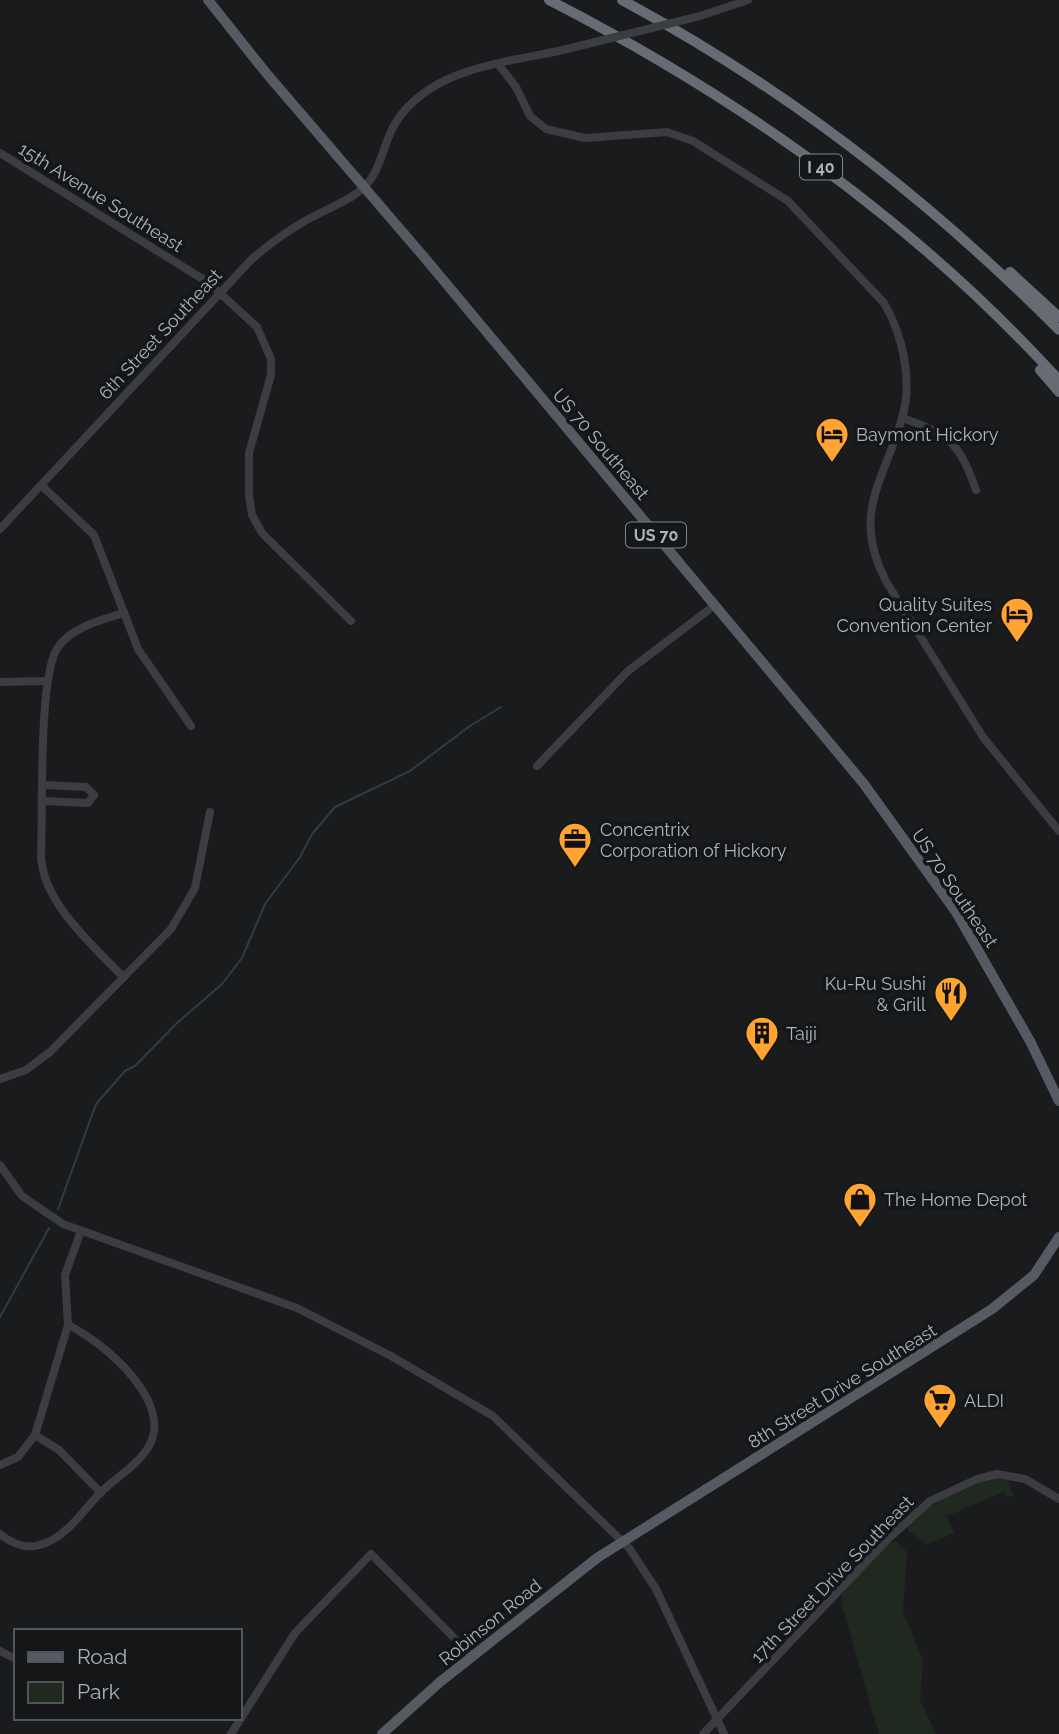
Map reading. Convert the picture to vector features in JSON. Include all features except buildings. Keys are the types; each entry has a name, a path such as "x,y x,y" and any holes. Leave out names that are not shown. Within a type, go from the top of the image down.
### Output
{"highway":[{"name":"I 40","path":"550,0 656,58 782,139 898,228 963,285 1059,380"},
{"name":"I 40","path":"622,0 754,79 868,160 973,247 1059,330"},
{"path":"868,160 946,215 1059,317"},
{"path":"963,285 1059,392"}],"main road":[{"name":"US 70 Southeast","path":"208,0 267,74 365,187 836,750 928,872 985,962 1059,1101"},
{"path":"1047,1077 1059,1088"},
{"name":"8th Street Drive Southeast","path":"625,1542 992,1310 1034,1275 1059,1237"},
{"name":"Robinson Road","path":"382,1734 472,1656 597,1558 625,1542"}],"street":[{"path":"365,187 377,169 394,125 413,102 447,79 498,64 700,16 748,0"},
{"path":"498,64 516,87 530,116 546,130 585,138 656,131 677,134 788,201 889,311 907,376 902,418 872,501 871,530 877,562 887,583 983,737 1059,831"},
{"name":"15th Avenue Southeast","path":"0,153 221,292 257,327 271,359 271,375 248,453 248,496 252,515 262,533 351,621"},
{"name":"6th Street Southeast","path":"0,530 221,292 276,239 365,187"},
{"path":"902,418 937,430 955,444 976,490"},
{"path":"42,485 94,535 138,649 191,726"},
{"path":"537,766 628,671 715,605"},
{"path":"123,977 62,909 46,882 41,856 46,681 53,655 65,639 92,624 124,613"},
{"path":"0,682 46,681"},
{"path":"43,785 86,787 94,795 89,803 43,801"},
{"path":"0,1079 16,1075 36,1063 164,937 188,905 195,888 209,812"},
{"path":"0,1165 12,1186 30,1203 81,1231 297,1308 471,1401 516,1437 625,1542 656,1589 724,1734"},
{"path":"0,1465 18,1457 35,1435 68,1325 65,1275 81,1231"},
{"path":"0,1534 23,1546 50,1541 66,1529 148,1448 156,1423 153,1409 141,1388 104,1350 84,1333 68,1325"},
{"path":"35,1435 59,1450 101,1493"},
{"name":"17th Street Drive Southeast","path":"703,1734 887,1540 930,1501 977,1479 997,1474 1025,1479 1059,1499"},
{"path":"242,1717 295,1633 370,1554 472,1656"}],"green space":[{"path":"995,1477 1008,1481 1014,1495 1007,1498 1004,1492 947,1516 954,1533 926,1545 908,1530 908,1524 939,1501"},
{"path":"895,1541 907,1552 903,1611 923,1661 920,1700 936,1734 879,1734 841,1602 843,1591 888,1543"}],"waterway":[{"path":"58,1209 96,1104 125,1071 135,1066 177,1023 222,984 242,958 265,904 300,857 312,834 335,807 410,771 470,726 501,707"},
{"path":"0,1317 49,1228"}],"place":[{"name":"Baymont Hickory","path":"832,464"},
{"name":"Quality Suites Convention Center","path":"1017,644"},
{"name":"Concentrix Corporation of Hickory","path":"575,869"},
{"name":"Ku-Ru Sushi & Grill","path":"951,1023"},
{"name":"Taiji","path":"762,1063"},
{"name":"The Home Depot","path":"860,1229"},
{"name":"ALDI","path":"940,1430"}]}
